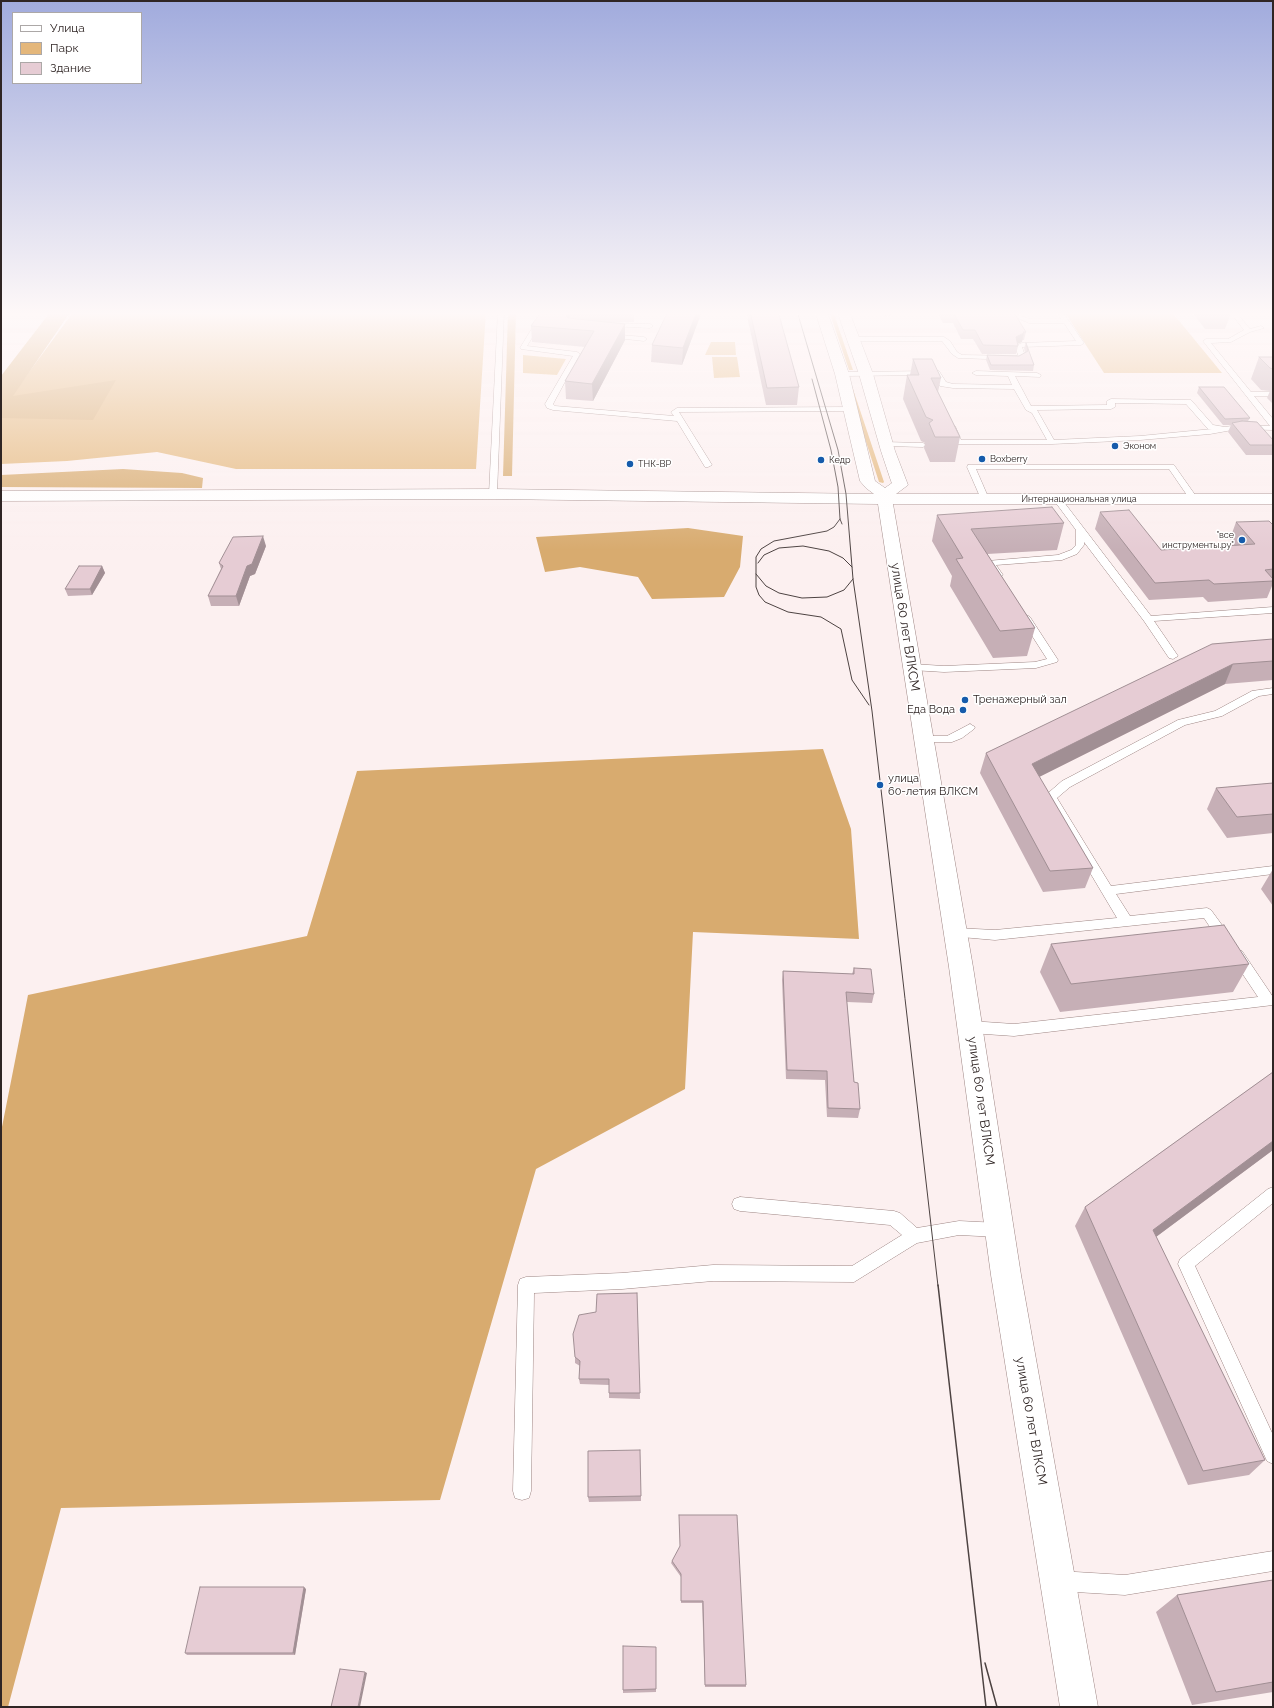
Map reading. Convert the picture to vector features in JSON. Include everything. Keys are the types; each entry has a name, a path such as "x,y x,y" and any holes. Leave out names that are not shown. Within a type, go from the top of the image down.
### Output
{"street":[{"path":"846,391 868,481 871,486 885,497 900,485 886,444 871,391"},
{"name":"Интернациональная улица","path":"1,496 493,494 985,499 1273,499"},
{"name":"улица 60 лет ВЛКСМ","path":"885,497 970,1027 1000,1230 1079,1707"}],"lane":[{"path":"493,494 498,391"},
{"path":"556,391 549,404 553,408 680,419"},
{"path":"1019,391 1029,408 1035,412 1052,442"},
{"path":"1246,391 1273,424"},
{"path":"1249,394 1273,394"},
{"path":"1029,408 1111,407 1111,401 1188,402 1211,427 1224,430"},
{"path":"708,466 675,412 682,410 850,409"},
{"path":"949,422 958,442"},
{"path":"947,445 958,442 1052,442 1140,438 1224,430 1238,427 1273,428"},
{"path":"886,444 923,445"},
{"path":"985,499 971,467 1171,467 1194,499"},
{"path":"1057,499 1148,619 1173,656"},
{"path":"1003,583 990,563 1059,558 1074,552 1080,545 1080,530"},
{"path":"912,667 944,669 1036,665 1053,660 1020,608"},
{"path":"1148,619 1273,610"},
{"path":"1126,921 1052,797 1066,784 1182,722 1218,714 1256,693 1273,691"},
{"path":"923,739 948,740 958,736 970,727"},
{"path":"1108,891 1273,870"},
{"path":"955,933 995,935 1207,913 1268,1001 1014,1030 970,1027"},
{"path":"1273,1194 1186,1264 1273,1455"},
{"path":"740,1204 894,1218 914,1236"},
{"path":"522,1491 526,1285 622,1281 714,1273 854,1274 914,1236 959,1228 1000,1230"},
{"path":"1058,1581 1125,1585 1273,1561"}],"green space":[{"path":"15,391 481,391 476,469 236,469 157,452 67,461 1,464 1,410"},
{"path":"849,391 854,391 884,482 879,482"}],"shaded area":[{"path":"1,391 17,391 13,396 47,391 110,391 93,420 1,418"},
{"path":"506,391 514,391 512,476 503,476"},
{"path":"123,469 182,473 203,478 202,488 1,487 1,475"},
{"path":"688,528 743,536 740,567 724,597 652,599 638,577 580,567 545,572 536,537"},
{"path":"823,749 851,829 859,939 693,932 685,1089 536,1169 440,1500 61,1508 8,1707 1,1707 1,1132 28,995 307,936 357,771"}],"building":[{"path":"914,391 937,391 960,437 935,437 929,423 933,420 926,417"},
{"path":"1202,391 1227,391 1250,418 1225,419"},
{"path":"1242,421 1257,422 1273,440 1273,445 1250,445 1232,423"},
{"path":"1052,507 1064,523 971,529 1035,628 1000,631 956,559 963,558 937,515"},
{"path":"1129,510 1161,550 1255,544 1236,522 1269,521 1273,525 1273,569 1265,570 1273,581 1214,584 1209,580 1155,583 1100,512"},
{"path":"263,536 252,564 247,566 236,596 208,596 223,566 219,563 233,537"},
{"path":"79,566 102,566 90,589 65,589"},
{"path":"1273,639 1273,661 1233,664 1032,764 1093,868 1050,871 986,753 1212,644"},
{"path":"1273,783 1273,814 1237,817 1216,788"},
{"path":"1224,925 1249,964 1071,984 1051,944"},
{"path":"854,968 871,969 874,994 846,992 854,1082 858,1083 860,1109 828,1108 827,1071 787,1070 783,971 854,974"},
{"path":"1273,1072 1273,1141 1153,1230 1265,1460 1203,1471 1085,1207"},
{"path":"637,1293 640,1393 609,1393 609,1379 579,1379 580,1361 575,1357 573,1334 579,1315 596,1312 597,1294"},
{"path":"640,1450 641,1496 588,1497 588,1451"},
{"path":"679,1515 737,1515 746,1685 705,1685 703,1601 681,1601 681,1574 672,1561 680,1546"},
{"path":"1273,1580 1273,1682 1216,1692 1177,1595"},
{"path":"200,1587 304,1587 293,1653 185,1653"},
{"path":"623,1646 656,1647 656,1689 623,1690"},
{"path":"340,1669 365,1672 358,1707 331,1707"}],"tram line":[{"path":"815,391 831,450 838,487 840,519"},
{"path":"821,391 838,450 846,494 853,579"},
{"path":"756,574 756,557 761,549 774,541 827,531 834,527 840,519"},
{"path":"840,519 842,524"},
{"path":"758,563 764,555 779,548 803,546 829,551 843,558 852,567"},
{"path":"756,574 766,586 779,593 802,598 827,597 844,590 853,579"},
{"path":"756,574 756,587 759,595 765,602 788,612 821,617 841,629 852,680 869,705"},
{"path":"853,579 872,711 938,1286"},
{"path":"938,1285 986,1707"},
{"path":"985,1663 997,1707"}],"place":[{"name":"Эконом","path":"1115,446"},
{"name":"Boxberry","path":"982,459"},
{"name":"Кедр","path":"821,460"},
{"name":"ТНК-ВР","path":"630,464"},
{"name":"\"все инструменты.ру\"","path":"1242,540"},
{"name":"Тренажерный зал","path":"965,700"},
{"name":"Еда Вода","path":"963,710"},
{"name":"улица 60-летия ВЛКСМ","path":"880,785"}]}
